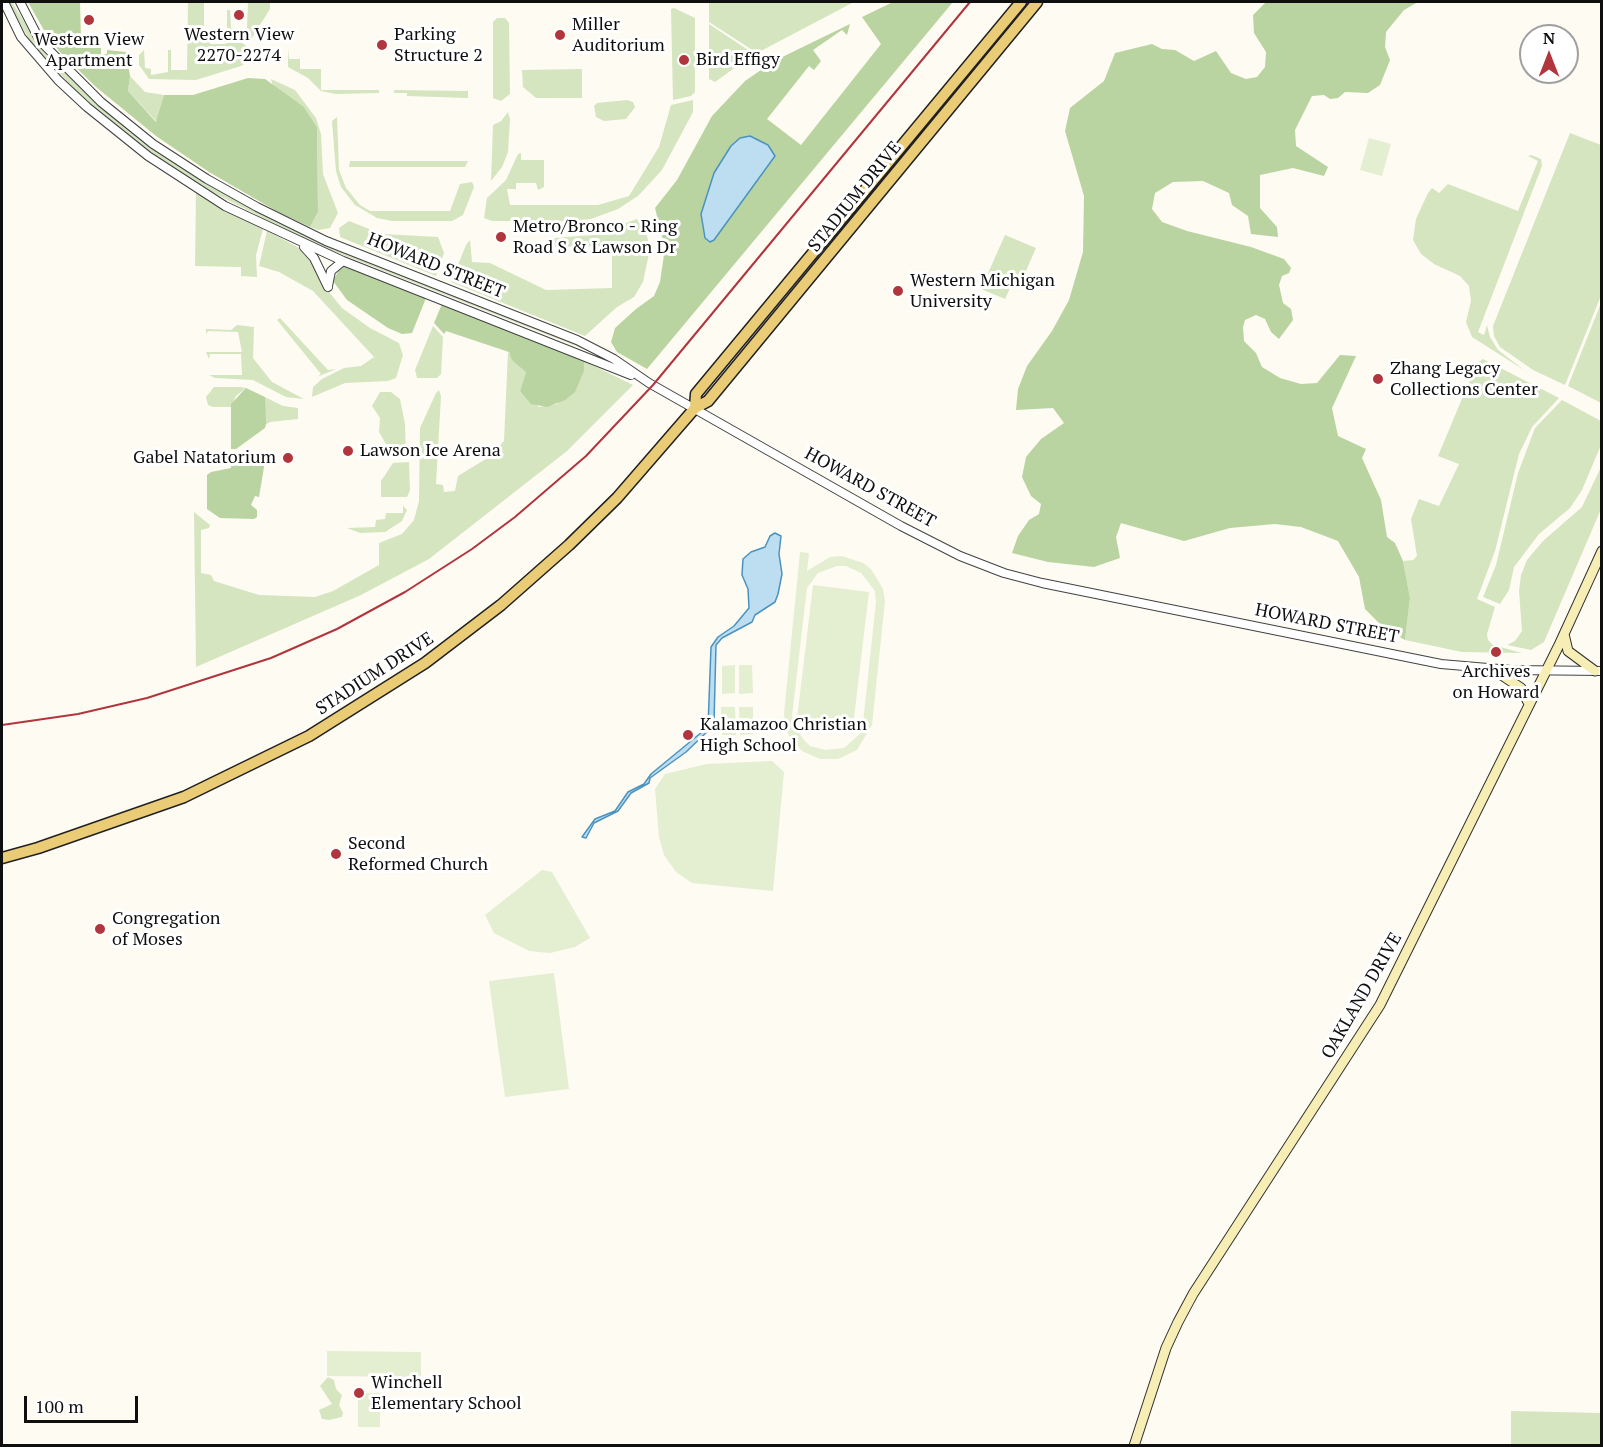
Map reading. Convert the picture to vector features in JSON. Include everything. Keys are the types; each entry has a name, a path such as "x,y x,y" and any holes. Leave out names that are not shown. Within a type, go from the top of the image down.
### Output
{"main road":[{"name":"STADIUM DRIVE","path":"695,408 696,394 1021,2"},
{"name":"STADIUM DRIVE","path":"2,858 38,848 183,797 309,736 398,681 494,611 569,545 617,498 695,408 708,401 1036,2"},
{"name":"OAKLAND DRIVE","path":"1134,1446 1166,1348 1178,1322 1193,1294 1380,1005 1564,634 1602,551"},
{"path":"1564,634 1568,651 1598,671"},
{"path":"1494,670 1521,688 1529,704"}],"street":[{"path":"4,2 21,37 58,80 117,132 198,189 291,239 645,381"},
{"name":"HOWARD STREET","path":"20,2 34,31 51,54 124,122 178,160 257,207 326,241 577,340 614,359 645,381 901,526 960,556 1004,573 1042,583 1441,664 1494,670 1598,671"},
{"path":"291,239 311,253 328,287 331,271 343,261"}],"green space":[{"path":"8,2 12,2 42,51 84,91 166,157 202,181 248,207 315,239 594,353 310,242 212,192 152,153 77,92 31,43"},
{"path":"28,2 80,2 81,39 101,39 101,54 107,54 107,50 126,52 130,76 128,91 156,122 164,95 193,95 248,78 265,79 304,107 317,127 318,212 310,227 278,212 209,172 156,136 96,87 60,52 49,39"},
{"path":"188,2 204,2 204,26 198,27 199,37 209,37 210,44 226,44 226,39 236,38 249,48 248,61 241,66 196,80 149,79 139,65 139,55 144,50 145,68 151,69 151,75 168,72 168,50 171,50 171,70 187,70"},
{"path":"248,2 270,2 270,9 252,38 227,28 227,10 230,10 231,28 247,28"},
{"path":"709,2 854,2 757,53 709,22"},
{"path":"893,2 953,2 647,369 617,352 611,342 615,328 654,296 660,282 665,248 655,208 677,180 712,116 745,81 774,61 850,24 847,35 842,30 813,50 821,61 814,70 809,66 767,119 801,145 881,44 862,17"},
{"path":"1266,2 1418,2 1404,10 1386,32 1385,47 1390,60 1380,85 1368,93 1345,92 1338,98 1330,99 1324,95 1312,96 1295,130 1296,146 1328,167 1324,176 1293,168 1260,175 1260,208 1277,227 1278,237 1251,234 1248,216 1232,205 1229,193 1203,181 1173,182 1155,193 1152,209 1162,222 1187,231 1251,247 1284,259 1291,268 1289,273 1282,276 1279,285 1283,303 1291,309 1293,320 1279,339 1271,332 1265,319 1256,315 1245,320 1244,341 1256,353 1262,367 1280,378 1301,384 1317,383 1340,355 1356,356 1332,408 1338,436 1366,449 1362,458 1381,500 1387,537 1395,543 1403,561 1410,598 1405,640 1382,626 1365,609 1359,577 1338,541 1301,527 1275,524 1230,528 1184,541 1121,523 1116,537 1120,558 1094,567 1048,562 1012,553 1018,536 1029,520 1039,514 1041,504 1031,496 1022,477 1026,457 1041,439 1064,423 1053,408 1016,410 1018,389 1027,366 1052,331 1069,300 1083,252 1084,196 1065,131 1070,108 1104,81 1115,53 1152,44 1162,49 1175,50 1194,61 1216,51 1231,73 1246,79 1257,77 1265,67 1266,52 1254,33 1253,15"},
{"path":"674,8 695,18 695,92 691,96 673,100 671,9"},
{"path":"497,18 505,18 509,23 510,94 501,101 493,98 493,22"},
{"path":"709,24 754,54 715,82 709,79"},
{"path":"288,48 289,59 300,59 300,69 321,69 321,90 379,90 379,93 336,94 321,91 308,78 288,67"},
{"path":"582,69 582,98 536,98 523,87 522,70"},
{"path":"130,76 145,92 164,95 157,122 128,91"},
{"path":"271,79 295,90 316,118 321,134 323,174 338,213 330,228 318,230 310,227 318,212 317,127 304,107 273,87"},
{"path":"394,90 468,91 468,98 407,96 407,93 394,93"},
{"path":"627,100 633,102 635,107 626,119 604,121 596,117 594,106 597,103"},
{"path":"693,100 693,112 662,170 638,196 618,209 591,219 568,221 492,221 484,218 487,198 506,180 518,154 521,153 521,160 544,160 544,187 538,190 536,183 516,183 516,189 507,189 510,205 598,205 629,196 659,147 671,105"},
{"path":"508,112 510,119 508,152 502,167 491,181 493,125 501,121"},
{"path":"337,117 339,170 346,188 360,205 370,211 450,211 460,184 472,182 474,187 463,215 452,221 392,221 377,218 355,205 341,187 336,171 332,121"},
{"path":"1570,133 1601,145 1602,293 1565,385 1533,370 1500,347 1494,336 1493,326"},
{"path":"1369,138 1391,144 1382,176 1360,170"},
{"path":"1528,156 1541,159 1542,166 1478,332 1484,335 1487,325 1490,337 1498,350 1524,370 1472,337 1466,322 1471,301 1469,286 1460,276 1434,264 1421,254 1413,240 1416,219 1432,188 1439,193 1448,184 1518,211 1538,161"},
{"path":"350,161 468,161 465,167 349,167"},
{"path":"196,192 263,229 256,255 257,277 241,276 241,267 195,266"},
{"path":"637,219 645,227 650,249 643,282 634,297 617,307 585,336 451,282 470,240 472,262 490,263 546,290 612,288 612,246 555,247 554,238 593,235"},
{"path":"349,221 382,234 438,237 444,253 436,276 340,237 339,228"},
{"path":"267,231 307,252 324,286 342,308 370,328 399,343 403,355 396,378 388,381 345,383 312,397 313,387 322,379 344,368 361,366 374,357 313,291 279,272 259,266"},
{"path":"1005,235 1036,248 1019,287 1012,284 1005,299 981,289"},
{"path":"341,266 426,298 412,333 402,334 388,328 347,300 333,281"},
{"path":"1601,303 1601,403 1568,386"},
{"path":"442,304 584,361 584,371 575,392 565,400 547,407 531,404 520,391 526,372 512,360 509,352 446,331 444,334 434,323"},
{"path":"280,318 328,370 336,369 317,377 321,374 277,320"},
{"path":"237,325 254,327 253,358 272,382 304,399 286,397 253,380 215,378 209,375 242,375 241,354 210,354 209,359 206,352 242,352 238,332 208,331 206,334 206,329 231,330"},
{"path":"433,326 443,337 441,374 437,378 417,378 415,370"},
{"path":"508,352 526,372 520,391 539,407 557,404 584,371 584,361 633,385 567,451 429,559 361,595 196,667 194,512 210,525 209,528 201,530 201,573 211,575 214,581 259,595 315,597 333,591 379,565 379,543 402,534 414,520 419,501 420,428 439,390 441,396 436,484 443,485 444,492 455,491 458,476 489,457 504,441"},
{"path":"1483,359 1559,398 1532,427 1519,454 1495,551 1477,599 1495,607 1487,634 1488,640 1493,645 1522,653 1462,652 1405,640 1410,598 1403,561 1413,560 1417,556 1411,519 1419,499 1439,506 1459,464 1438,456 1477,363"},
{"path":"214,387 246,388 236,396 231,407 213,407 208,405 206,397"},
{"path":"246,388 265,397 266,424 265,428 236,449 231,449 231,404"},
{"path":"380,392 391,392 400,399 405,424 406,457 393,456 379,432 380,418 372,406"},
{"path":"265,397 283,406 298,408 298,419 270,422 265,425"},
{"path":"1562,400 1601,421 1601,445 1582,490 1570,508 1539,534 1514,567 1509,590 1500,604 1483,597 1496,565 1518,473 1535,428"},
{"path":"231,452 266,455 259,497 255,496 251,505 257,510 257,517 254,519 220,518 207,509 207,475 231,468"},
{"path":"409,462 410,490 407,497 381,497 381,481 393,463"},
{"path":"1601,467 1601,509 1544,642 1531,650 1507,645 1515,641 1522,631 1519,591 1521,575 1527,560 1543,541 1582,507"},
{"path":"403,506 407,510 402,521 385,532 360,533 347,528 375,527 376,520 385,519 386,513 403,513"},
{"path":"800,552 809,553 807,571 830,557 842,556 863,563 871,569 883,589 885,601 872,725 857,750 838,759 820,759 802,751 789,736 784,713","holes":["837,566 846,566 861,573 875,591 876,602 862,732 844,748 826,750 810,746 794,726 792,716 807,588 818,573"]},
{"path":"813,585 869,592 853,726 797,719"},
{"path":"735,665 735,693 722,694 722,666"},
{"path":"739,665 752,665 753,693 739,694"},
{"path":"721,707 735,707 736,735 722,735"},
{"path":"739,707 753,707 753,734 740,735"},
{"path":"772,761 784,772 773,891 692,883 676,872 664,855 659,837 655,789 665,774 707,764"},
{"path":"542,870 552,872 590,938 575,947 550,953 529,951 494,933 485,915"},
{"path":"554,973 569,1089 505,1097 489,981"},
{"path":"327,1351 421,1352 421,1377 327,1376"},
{"path":"328,1377 334,1380 336,1389 342,1395 339,1405 343,1413 342,1417 329,1420 322,1419 319,1410 332,1404 320,1386"},
{"path":"358,1393 380,1393 380,1427 358,1427"},
{"path":"1511,1411 1601,1413 1601,1445 1511,1445"}],"water":[{"path":"750,136 768,145 775,156 714,240 710,242 705,238 701,214 714,173 731,146 740,138"},
{"path":"775,533 781,536 779,554 782,574 778,594 775,602 755,615 752,622 722,638 716,645 714,722 710,729 686,752 650,778 649,783 631,793 618,811 594,823 586,838 582,837 595,819 615,811 628,792 644,784 651,774 708,727 711,647 718,637 734,626 749,608 748,589 742,575 743,559 751,552 765,547 770,536"}],"railway":[{"path":"2,725 78,714 147,698 271,658 337,629 405,592 472,549 515,517 586,456 653,385 970,2"}],"place":[{"name":"Western View 2270-2274","path":"239,15"},
{"name":"Western View Apartment","path":"89,20"},
{"name":"Miller Auditorium","path":"560,35"},
{"name":"Parking Structure 2","path":"382,45"},
{"name":"Bird Effigy","path":"684,60"},
{"name":"Metro/Bronco - Ring Road S & Lawson Dr","path":"501,237"},
{"name":"Western Michigan University","path":"898,291"},
{"name":"Zhang Legacy Collections Center","path":"1378,379"},
{"name":"Lawson Ice Arena","path":"348,451"},
{"name":"Gabel Natatorium","path":"288,458"},
{"name":"Archives on Howard","path":"1496,652"},
{"name":"Kalamazoo Christian High School","path":"688,735"},
{"name":"Second Reformed Church","path":"336,854"},
{"name":"Congregation of Moses","path":"100,929"},
{"name":"Winchell Elementary School","path":"359,1393"}]}
